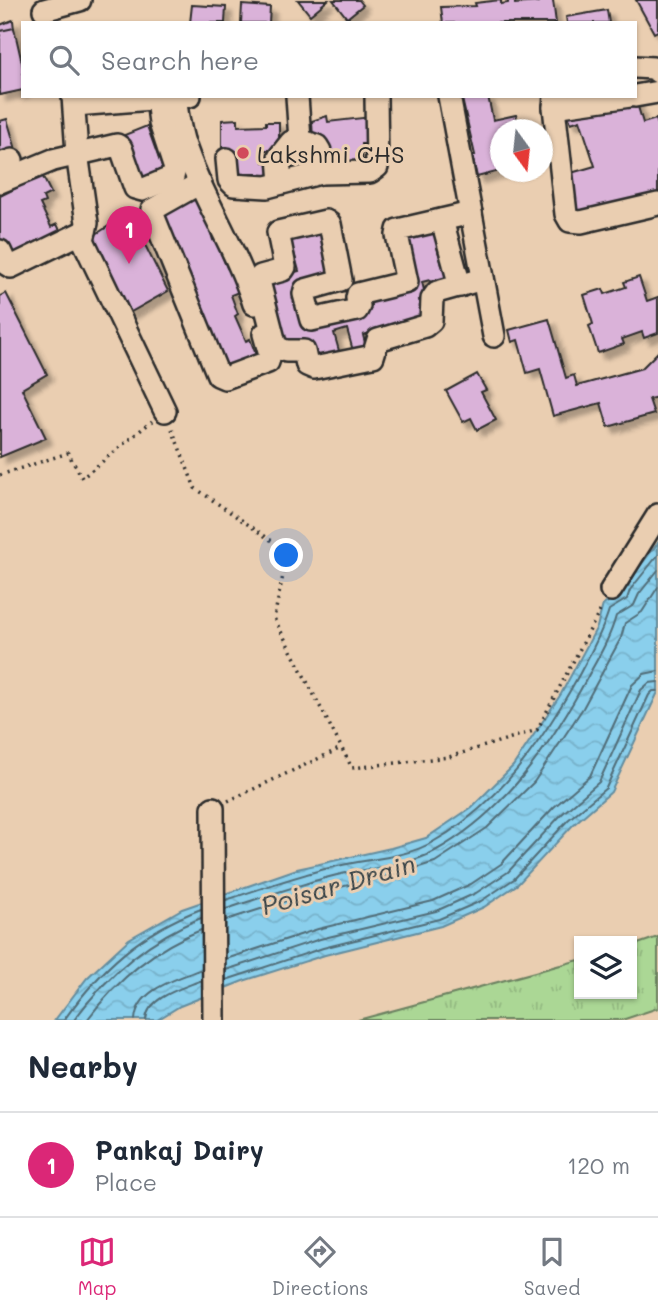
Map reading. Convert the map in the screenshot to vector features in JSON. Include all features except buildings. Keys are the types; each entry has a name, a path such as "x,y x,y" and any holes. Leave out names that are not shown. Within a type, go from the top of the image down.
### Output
{"street":[{"path":"45,11 80,0"},
{"path":"637,92 652,77"},
{"path":"165,411 83,240 87,223 77,153 74,101 174,98"},
{"path":"0,183 53,160 117,145 121,148 135,188 142,190 173,177 175,169 160,123 174,98"},
{"path":"174,98 183,139 200,183 246,278 270,355 268,362 225,378 218,375 152,210 200,183"},
{"path":"297,98 300,140"},
{"path":"227,159 229,180 234,185 267,187 320,173 370,172 377,167 376,98"},
{"path":"449,98 494,337"},
{"path":"607,98 554,102 566,214 570,220 581,222 658,204"},
{"path":"281,183 279,157 291,142 300,140 317,146 320,151 320,173"},
{"path":"471,213 398,230 407,282 358,294 357,310 311,320 305,290 341,280 330,224 326,221 278,232 285,267 261,276 259,281 276,346 286,351 304,351 307,365 314,368 373,356 378,340 425,326 431,321 432,299 437,292 483,279"},
{"path":"442,220 460,286"},
{"path":"0,251 6,264 11,267 85,231"},
{"path":"611,590 658,515"},
{"path":"213,808 214,1020"}],"path":[{"path":"0,475 68,453 82,478 165,411 195,488 288,552 274,618 352,768 449,757 537,730 611,590"},
{"path":"213,808 341,748"}],"green space":[{"path":"658,937 658,1008 622,1020 358,1020 574,961 574,999 637,999 637,944"}],"water":[{"name":"Poisar Drain","path":"658,543 658,692 611,792 573,825 518,884 484,907 441,926 325,955 243,981 180,1006 157,1020 55,1020 87,978 129,939 182,909 297,869 426,838 472,807 513,766 561,694 597,627 603,605 622,594 623,588"}],"place":[{"name":"Lakshmi CHS","path":"243,153"},
{"name":"Pankaj Dairy","path":"129,264"}]}
